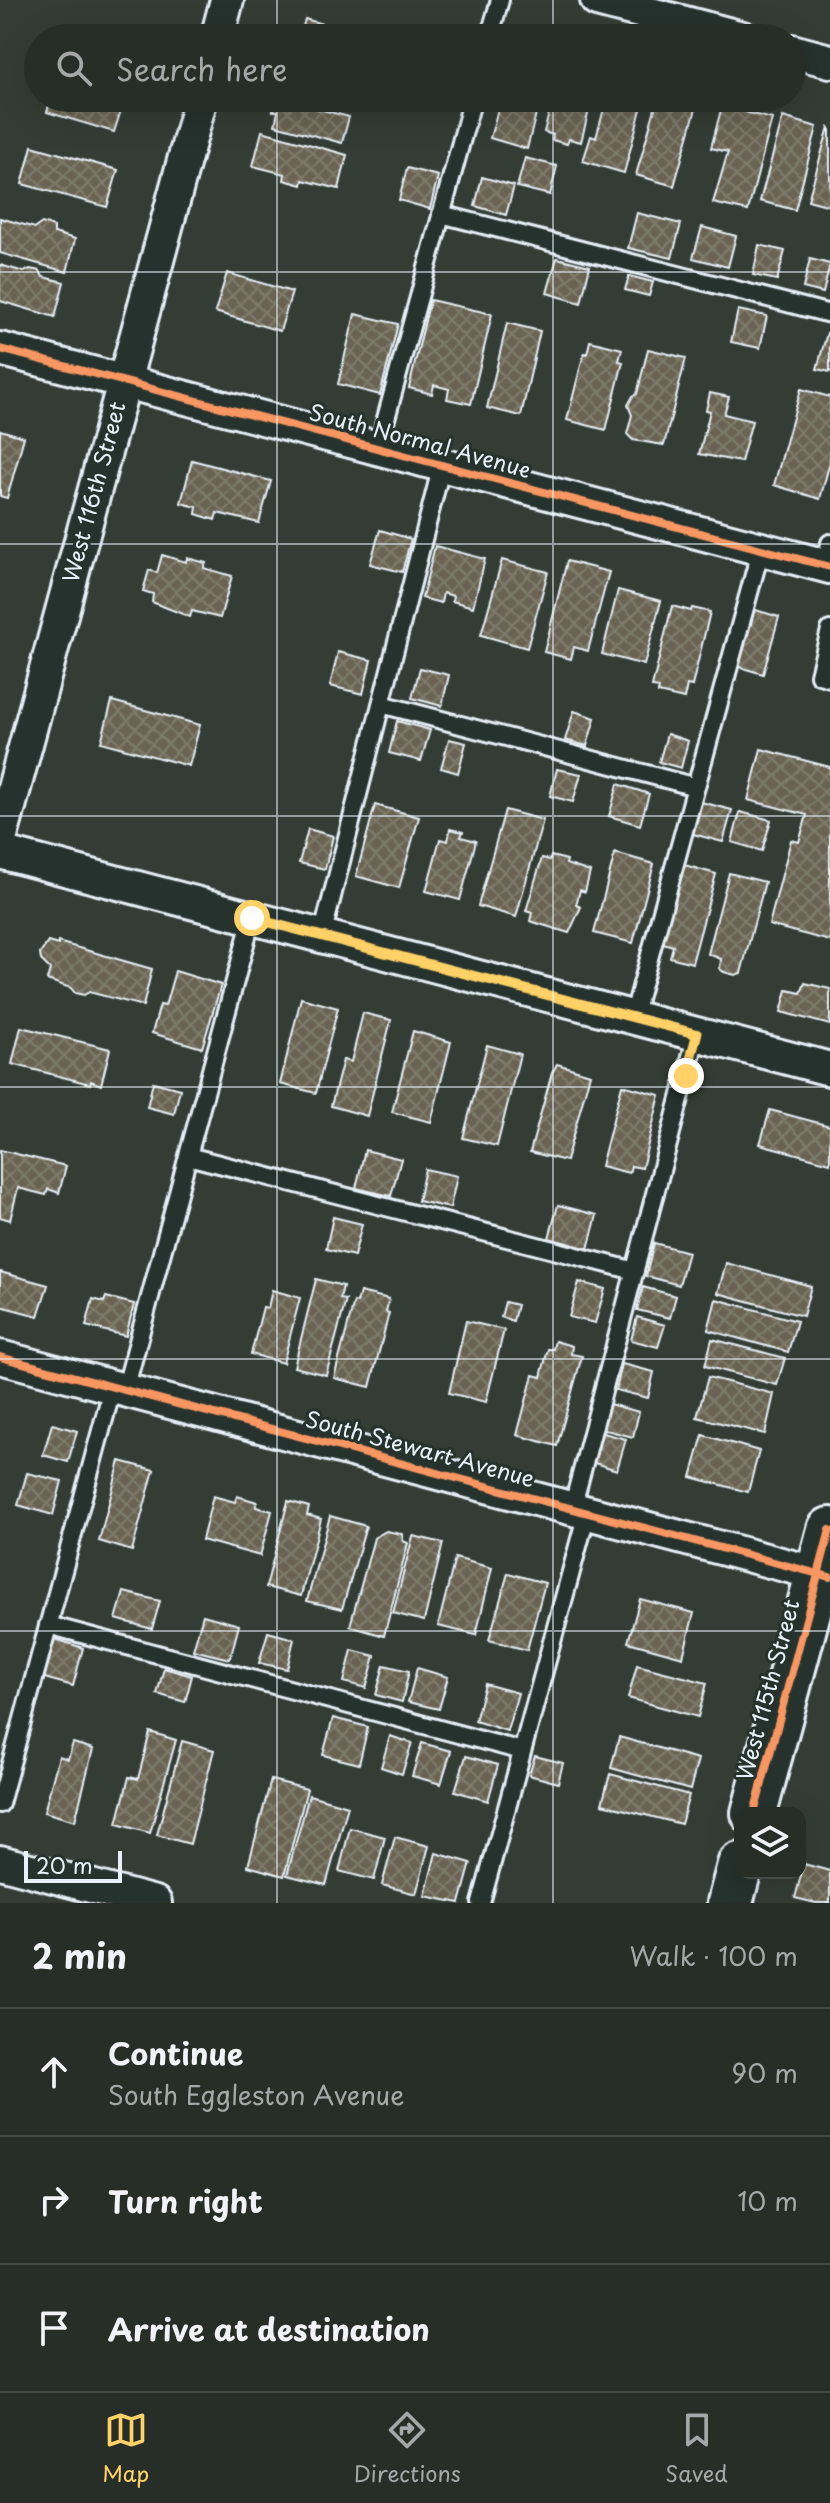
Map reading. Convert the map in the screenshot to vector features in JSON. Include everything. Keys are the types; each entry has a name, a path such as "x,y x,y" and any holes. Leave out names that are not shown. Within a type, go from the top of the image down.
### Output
{"street":[{"path":"221,24 227,0"},
{"path":"597,0 689,24"},
{"path":"806,55 830,61"},
{"name":"West 116th Street","path":"0,840 197,112"},
{"name":"South Normal Avenue","path":"0,349 761,549 828,559"},
{"path":"0,852 830,1069"},
{"name":"South Stewart Avenue","path":"0,1357 824,1576"},
{"name":"West 115th Street","path":"756,1807 824,1576 830,1530"},
{"path":"0,1862 155,1903"},
{"path":"730,1903 736,1879"}],"lane":[{"path":"493,24 500,0"},
{"path":"378,448 469,112"},
{"path":"441,214 830,314"},
{"path":"322,936 442,465"},
{"path":"633,1017 761,549"},
{"path":"830,630 819,675 830,678"},
{"path":"381,704 696,787"},
{"path":"0,1804 48,1625 188,1156 252,918"},
{"path":"481,1903 522,1751 635,1271 697,1034"},
{"path":"188,1156 635,1271"},
{"path":"48,1625 522,1751"}],"building":[{"path":"305,19 322,24 304,24"},
{"path":"47,112 120,112 114,132"},
{"path":"278,112 330,112 349,117 342,143 275,125"},
{"path":"497,112 536,112 527,149 490,138"},
{"path":"549,112 588,112 581,142 569,139 567,144 552,140 553,135 544,132"},
{"path":"603,112 640,112 624,173 583,161 591,136 596,138"},
{"path":"654,112 695,112 674,186 636,175"},
{"path":"720,112 745,112 772,119 748,211 713,203 728,152 711,148"},
{"path":"783,117 817,127 795,210 760,201"},
{"path":"830,128 830,206 808,200"},
{"path":"262,131 347,155 339,189 303,180 302,185 284,180 285,174 253,166"},
{"path":"32,146 118,170 107,207 22,184"},
{"path":"525,158 557,166 550,195 517,187"},
{"path":"407,168 438,176 430,209 399,200"},
{"path":"482,177 514,186 506,215 475,206"},
{"path":"637,213 681,224 672,258 628,248"},
{"path":"0,218 35,228 42,223 54,227 54,233 75,239 67,272 0,253"},
{"path":"702,227 736,236 728,267 693,258"},
{"path":"759,245 785,251 777,280 753,275"},
{"path":"557,258 590,266 581,303 547,293"},
{"path":"810,259 830,264 823,293 803,288"},
{"path":"0,265 24,272 30,269 40,271 43,277 64,282 55,317 0,301"},
{"path":"227,273 292,292 280,331 215,312"},
{"path":"629,276 653,282 649,296 625,290"},
{"path":"430,300 492,314 471,404 447,399 449,389 434,385 432,394 409,388"},
{"path":"738,310 767,316 760,348 731,342"},
{"path":"355,314 398,324 380,395 338,384"},
{"path":"507,323 540,331 521,416 487,408"},
{"path":"827,333 830,334 830,372 817,369"},
{"path":"590,341 622,349 619,361 623,362 606,430 567,420 584,353 587,354"},
{"path":"648,349 686,358 664,445 633,440 627,434 632,415 628,405 637,394"},
{"path":"801,389 830,397 830,462 820,499 774,485"},
{"path":"710,393 729,397 724,414 752,421 741,462 699,454 710,411 706,410"},
{"path":"0,430 24,437 7,498 0,496"},
{"path":"192,460 271,481 259,523 217,513 215,520 196,514 197,507 181,503"},
{"path":"380,530 411,539 402,572 370,564"},
{"path":"435,546 485,559 473,607 452,601 453,596 443,593 441,603 422,598"},
{"path":"162,555 186,562 187,558 206,563 204,568 232,576 220,618 192,611 190,617 152,602 153,594 143,591 149,570 157,573"},
{"path":"502,560 548,572 527,648 481,635"},
{"path":"567,561 609,572 588,651 574,647 571,659 544,652"},
{"path":"618,590 661,601 644,665 602,654"},
{"path":"672,606 710,612 692,686 687,685 684,699 658,693 659,688 652,687"},
{"path":"752,609 779,617 763,674 736,666"},
{"path":"338,652 371,660 363,694 330,686"},
{"path":"420,668 449,675 442,706 412,698"},
{"path":"112,701 200,725 189,766 101,742"},
{"path":"574,711 595,718 587,746 565,740"},
{"path":"397,721 430,730 421,761 389,753"},
{"path":"667,734 688,741 681,768 659,762"},
{"path":"449,739 466,743 458,773 441,768"},
{"path":"761,749 830,767 830,941 769,925 791,840 799,842 807,815 748,800"},
{"path":"557,769 581,774 573,802 550,796"},
{"path":"618,784 649,794 640,825 609,816"},
{"path":"701,802 732,810 723,842 693,834"},
{"path":"375,805 419,817 399,888 356,876"},
{"path":"505,810 543,820 516,917 478,906"},
{"path":"740,812 771,820 762,851 732,842"},
{"path":"308,829 333,836 325,869 299,863"},
{"path":"450,829 463,832 461,837 476,841 460,900 426,891 440,839 448,841"},
{"path":"615,853 654,864 633,943 594,933"},
{"path":"551,856 590,872 585,892 580,890 576,905 581,907 569,933 530,921 532,913 526,911 542,858 550,860"},
{"path":"681,864 716,874 692,963 670,957 673,946 660,942"},
{"path":"729,873 765,882 741,973 735,975 720,969 721,959 708,954"},
{"path":"48,942 58,945 58,942 152,969 143,1006 89,992 84,995 75,993 71,988 47,980 50,969 41,960 40,954"},
{"path":"175,971 221,985 202,1048 152,1033 160,1005 165,1006"},
{"path":"805,983 830,989 830,1025 781,1012 787,990 801,993"},
{"path":"301,998 338,1008 316,1093 280,1084"},
{"path":"363,1013 391,1020 367,1116 331,1106 343,1060 351,1062"},
{"path":"21,1027 110,1049 101,1085 12,1064"},
{"path":"413,1031 451,1042 431,1122 392,1112"},
{"path":"487,1045 520,1054 497,1146 463,1138"},
{"path":"557,1064 590,1074 566,1161 530,1152"},
{"path":"153,1082 180,1089 174,1114 147,1107"},
{"path":"622,1085 660,1095 642,1168 631,1166 629,1173 601,1166"},
{"path":"770,1110 830,1126 830,1163 760,1144"},
{"path":"0,1150 66,1166 59,1193 48,1189 46,1195 18,1188 10,1220 0,1217"},
{"path":"365,1150 401,1159 391,1196 356,1188"},
{"path":"425,1169 457,1176 450,1208 418,1201"},
{"path":"558,1205 597,1215 588,1249 549,1238"},
{"path":"333,1217 362,1224 354,1256 326,1249"},
{"path":"654,1243 688,1252 679,1285 646,1276"},
{"path":"726,1263 811,1286 803,1316 718,1293"},
{"path":"0,1272 48,1285 38,1316 0,1306"},
{"path":"316,1279 343,1286 340,1299 346,1300 326,1375 294,1367"},
{"path":"579,1282 605,1289 595,1323 569,1317"},
{"path":"643,1287 676,1296 670,1318 637,1310"},
{"path":"272,1290 300,1298 283,1363 251,1354 263,1307 268,1308"},
{"path":"360,1292 389,1299 386,1312 389,1313 370,1387 334,1378 354,1302 357,1303"},
{"path":"106,1297 134,1304 126,1336 86,1326 93,1299 104,1302"},
{"path":"716,1299 797,1321 788,1352 708,1330"},
{"path":"505,1302 517,1305 513,1321 501,1317"},
{"path":"637,1317 665,1325 658,1347 631,1340"},
{"path":"466,1321 504,1330 486,1402 449,1393"},
{"path":"712,1339 785,1358 777,1385 705,1366"},
{"path":"555,1341 572,1346 571,1354 582,1356 557,1446 517,1435 533,1375 541,1377 548,1349 553,1349"},
{"path":"622,1364 654,1372 648,1398 616,1390"},
{"path":"708,1377 774,1394 765,1434 697,1417"},
{"path":"609,1404 639,1412 633,1437 602,1429"},
{"path":"52,1424 77,1431 68,1462 43,1455"},
{"path":"599,1432 626,1439 617,1470 591,1462"},
{"path":"703,1435 759,1451 748,1492 691,1477"},
{"path":"120,1461 154,1470 132,1551 99,1541"},
{"path":"27,1473 62,1481 53,1515 18,1505"},
{"path":"213,1496 235,1502 237,1496 257,1502 256,1507 272,1511 260,1556 202,1540"},
{"path":"288,1501 309,1507 307,1515 321,1519 301,1596 266,1587"},
{"path":"330,1516 366,1526 342,1609 307,1601"},
{"path":"386,1531 402,1534 403,1541 408,1543 384,1636 350,1626 374,1538"},
{"path":"413,1536 443,1543 424,1621 393,1613"},
{"path":"455,1558 492,1568 476,1635 438,1626"},
{"path":"508,1573 545,1583 527,1650 489,1640"},
{"path":"124,1592 160,1601 152,1629 116,1619"},
{"path":"640,1599 694,1613 683,1657 628,1642"},
{"path":"203,1615 239,1625 230,1659 193,1650"},
{"path":"268,1632 294,1639 287,1669 259,1663"},
{"path":"52,1638 83,1648 73,1686 41,1677"},
{"path":"352,1650 375,1656 366,1688 344,1682"},
{"path":"384,1665 409,1671 402,1702 376,1695"},
{"path":"637,1665 707,1683 698,1717 628,1698"},
{"path":"164,1668 192,1676 185,1702 157,1694"},
{"path":"417,1668 448,1677 439,1709 408,1702"},
{"path":"485,1684 518,1693 507,1731 475,1721"},
{"path":"333,1718 368,1727 359,1764 323,1755"},
{"path":"150,1732 176,1740 150,1833 117,1824 129,1777 138,1779"},
{"path":"390,1736 412,1743 402,1774 381,1767"},
{"path":"619,1737 698,1759 690,1790 611,1768"},
{"path":"182,1741 214,1750 190,1844 157,1835"},
{"path":"73,1743 93,1749 75,1821 44,1812 59,1756 68,1759"},
{"path":"422,1743 451,1751 441,1784 412,1776"},
{"path":"466,1756 498,1765 488,1801 455,1791"},
{"path":"535,1756 563,1763 558,1783 529,1775"},
{"path":"610,1774 689,1795 681,1824 602,1804"},
{"path":"271,1780 307,1789 284,1876 248,1866"},
{"path":"309,1795 348,1806 326,1885 287,1875"},
{"path":"350,1828 385,1837 374,1880 339,1871"},
{"path":"395,1837 429,1846 416,1894 382,1885"},
{"path":"436,1853 471,1863 460,1903 425,1896"},
{"path":"806,1865 830,1871 830,1903 795,1898 800,1879 806,1879"}],"cycle path":[{"path":"0,349 830,567"},
{"path":"0,1357 830,1577"},
{"path":"756,1807 830,1530"}],"route":[{"path":"252,918 697,1034 686,1076"}]}
